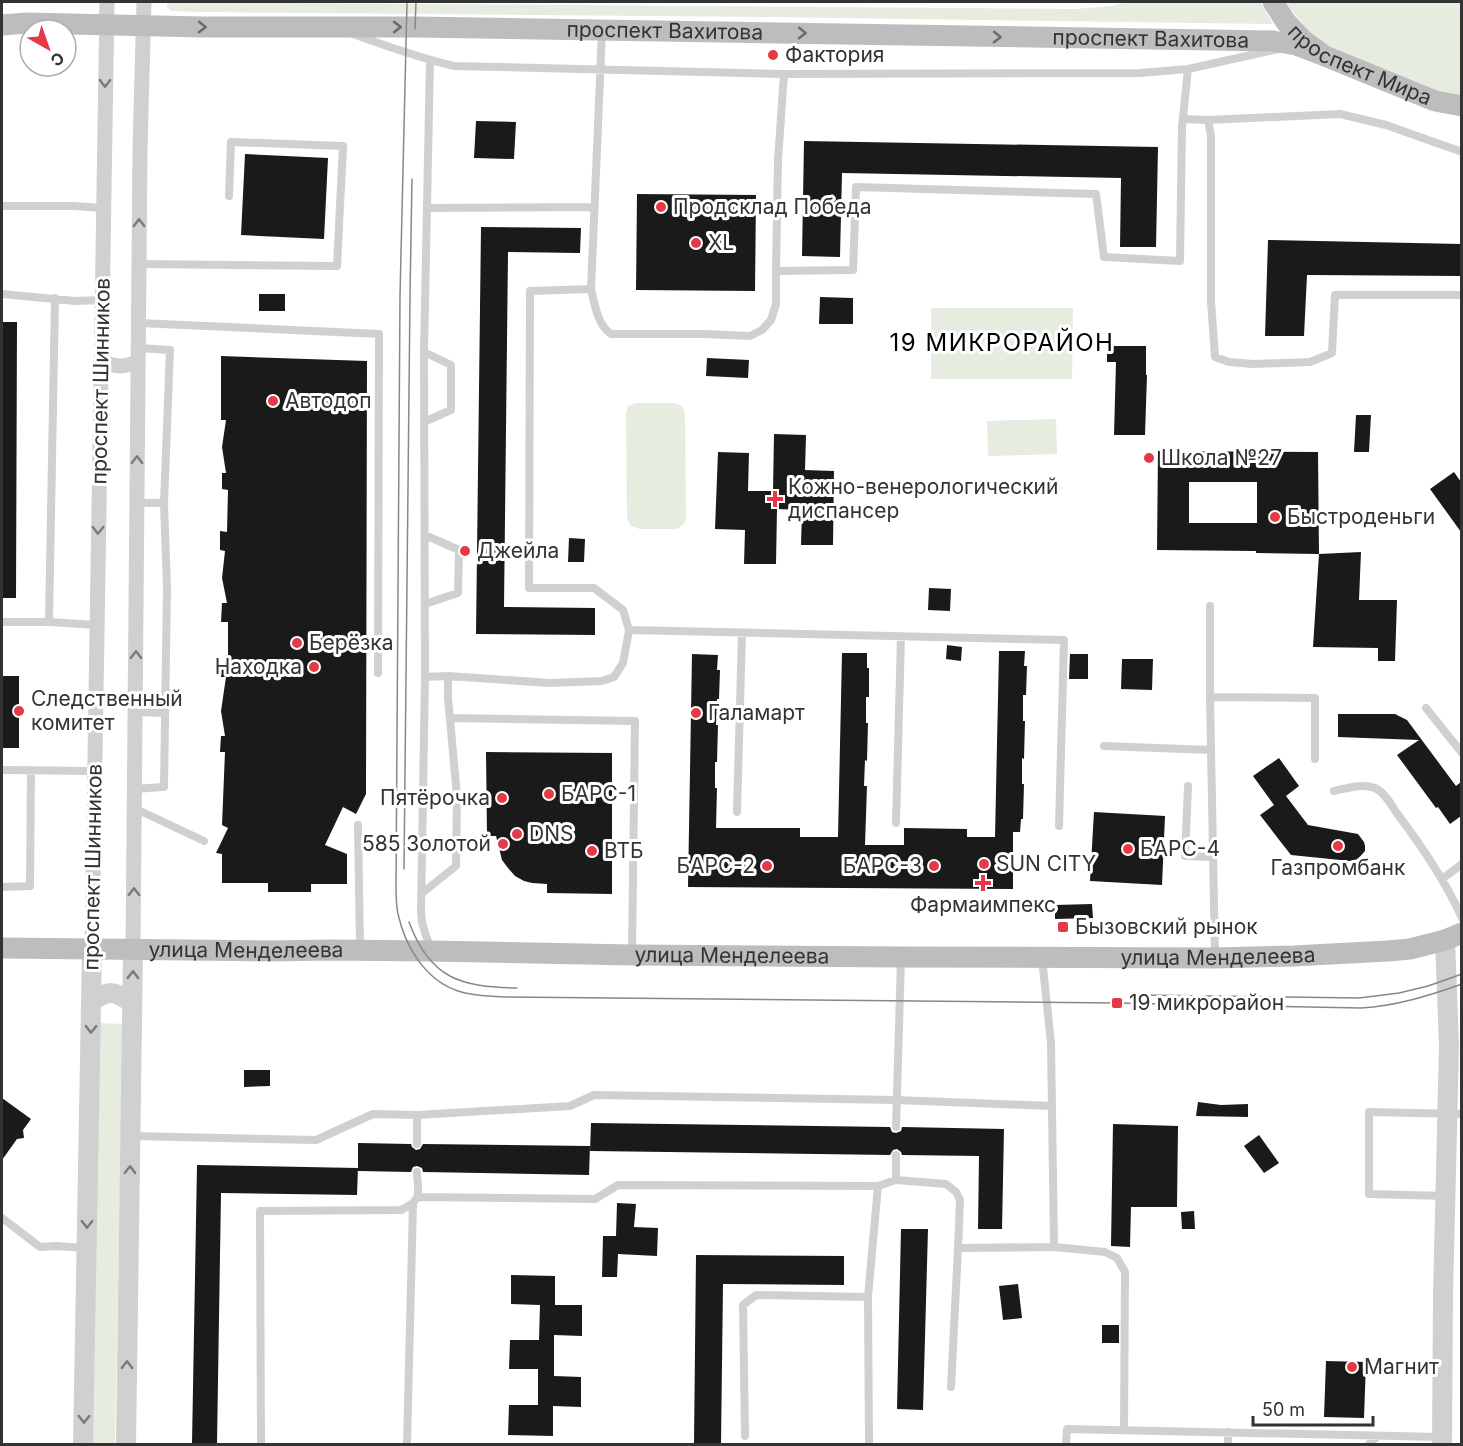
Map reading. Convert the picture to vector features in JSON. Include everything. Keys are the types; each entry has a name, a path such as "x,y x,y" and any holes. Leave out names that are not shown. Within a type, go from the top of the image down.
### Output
{"main road":[{"name":"проспект Мира","path":"1272,2 1303,40 1325,56 1435,101 1461,106"},
{"name":"проспект Вахитова","path":"2,25 27,23 602,30 1273,41 1296,45 1325,56"},
{"path":"1435,101 1461,113"},
{"name":"улица Менделеева","path":"2,948 360,950 632,955 1215,958 1388,951 1410,949 1453,937"}],"street":[{"name":"проспект Шинников","path":"83,1444 107,2"},
{"name":"проспект Шинников","path":"126,1444 140,148 144,2"},
{"path":"101,361 110,365 128,366 138,354"},
{"path":"1442,1441 1446,1196 1454,1115 1449,1045 1453,937"},
{"path":"91,1002 103,994 119,994 132,1003"}],"lane":[{"path":"331,27 454,66 784,74 1140,73 1188,69 1296,45"},
{"path":"602,30 591,290 596,312 604,329 611,334 750,336 762,330 771,320 776,304 778,160 784,74"},
{"path":"430,60 424,352 425,677 421,894 422,923 430,951"},
{"path":"776,271 853,270 856,187 1096,194 1104,258 1180,261 1183,119 1188,69"},
{"path":"1183,119 1341,114 1386,125 1461,152"},
{"path":"1208,120 1211,136 1211,301 1215,357 1229,362 1253,364 1310,362 1332,353 1335,295 1461,295"},
{"path":"139,264 337,266 343,146 231,142 229,196"},
{"path":"2,206 103,208"},
{"path":"427,208 595,207"},
{"path":"425,677 448,676 550,683 602,681 614,677 623,663 629,630 623,610 594,588 529,588 530,291 591,290"},
{"path":"2,294 75,301 102,300"},
{"path":"49,622 55,298"},
{"path":"138,323 379,334 378,673"},
{"path":"134,789 164,787 167,587 165,503 170,350 138,354"},
{"path":"424,352 451,365 451,410 424,422"},
{"path":"137,503 165,503"},
{"path":"424,535 459,550 458,592 425,604"},
{"path":"1210,606 1215,958"},
{"path":"2,622 97,625"},
{"path":"629,630 1064,640 1059,826"},
{"path":"738,812 742,633"},
{"path":"896,823 901,636"},
{"path":"421,894 456,866 457,796 448,676"},
{"path":"1210,698 1315,698 1315,759"},
{"path":"1426,708 1461,753"},
{"path":"135,712 165,713"},
{"path":"450,718 635,720 632,955"},
{"path":"1104,746 1211,750"},
{"path":"2,770 95,771"},
{"path":"2,886 30,886 31,770"},
{"path":"1334,791 1361,785 1376,788 1409,828 1442,879 1461,918"},
{"path":"1188,786 1185,856 1213,857"},
{"path":"134,808 204,842"},
{"path":"358,825 360,950"},
{"path":"1442,879 1461,864"},
{"path":"896,1127 901,957"},
{"path":"1042,958 1050,1037 1054,1247"},
{"path":"130,1136 316,1140 373,1114 417,1115 570,1106 594,1095 896,1100 1052,1106"},
{"path":"1446,1196 1369,1194 1369,1112 1454,1115"},
{"path":"417,1115 417,1144"},
{"path":"896,1155 896,1180"},
{"path":"407,1444 417,1172"},
{"path":"261,1444 260,1212 401,1210 416,1201 595,1199 618,1185 878,1186 896,1180 946,1184 956,1192 960,1200 951,1387"},
{"path":"869,1444 868,1297 878,1186"},
{"path":"2,1218 40,1247 87,1249"},
{"path":"958,1248 1054,1247 1105,1252 1117,1258 1125,1272 1124,1430"},
{"path":"745,1436 743,1305 756,1295 868,1297"},
{"path":"1066,1444 1067,1428 1377,1436 1442,1441"},
{"path":"1228,1432 1228,1444"},
{"path":"1369,1444 1377,1436"}],"shaded area":[{"path":"170,2 1075,9 1111,6 1127,2 1260,2 1273,24 203,12 171,11 167,7"},
{"path":"1286,2 1461,2 1461,98 1440,94 1331,47 1310,32"},
{"path":"931,308 1073,308 1072,379 931,379"},
{"path":"636,403 675,403 682,406 685,413 686,519 677,529 640,529 631,526 627,518 626,414 628,406"},
{"path":"1056,419 1057,454 988,456 987,421"},
{"path":"98,1023 123,1024 115,1444 89,1444"}],"building":[{"path":"476,121 516,122 514,159 474,158"},
{"path":"804,141 1158,147 1156,247 1120,247 1121,178 842,173 840,257 802,256"},
{"path":"245,154 328,158 324,239 241,235"},
{"name":"XL","path":"637,194 756,195 755,291 636,290"},
{"path":"481,227 581,228 580,253 508,252 504,607 595,608 595,635 476,634"},
{"path":"1268,240 1461,244 1461,276 1307,275 1304,336 1265,336"},
{"path":"259,294 285,294 285,311 259,311"},
{"path":"820,297 853,298 853,324 819,324"},
{"path":"2,322 17,322 16,598 2,598"},
{"path":"1107,346 1146,346 1145,435 1114,435 1116,362 1107,362"},
{"name":"Берёзка","path":"221,356 367,361 366,794 356,814 343,807 325,845 347,854 347,884 311,884 311,892 268,892 268,883 222,883 222,854 216,853 228,828 222,825 225,752 220,752 221,736 225,736 221,711 226,677 221,677 221,663 228,663 228,622 221,622 222,603 227,603 222,578 225,551 220,550 220,531 227,532 228,490 222,489 222,473 226,473 222,447 226,420 221,420"},
{"path":"707,358 749,360 748,378 706,376"},
{"path":"1356,415 1371,415 1369,452 1354,452"},
{"name":"Кожно-венерологический диспансер","path":"774,434 806,435 805,470 834,471 833,545 801,545 802,510 777,509 776,564 744,564 745,530 715,529 718,452 749,453 748,491 773,491"},
{"path":"1158,451 1318,452 1319,554 1157,550","holes":["1189,482 1257,482 1257,523 1189,523"]},
{"path":"1454,472 1461,482 1461,532 1430,489"},
{"path":"569,538 585,539 584,562 568,562"},
{"path":"1361,552 1359,600 1397,600 1395,661 1378,661 1378,648 1313,647 1319,554"},
{"path":"929,588 951,589 950,611 928,610"},
{"path":"947,645 962,647 961,661 946,659"},
{"path":"999,651 1025,651 1024,666 1027,666 1026,695 1023,695 1023,721 1025,721 1024,759 1022,758 1023,819 1021,819 1020,832 1013,832 1013,889 688,887 692,654 718,655 717,670 720,670 716,725 718,725 717,762 715,762 716,828 800,828 800,837 838,837 842,653 867,653 869,697 866,697 866,723 868,723 864,786 867,786 865,845 904,845 904,828 967,829 967,837 995,837"},
{"path":"1070,654 1088,654 1088,679 1069,679"},
{"path":"1122,659 1153,659 1152,690 1121,689"},
{"path":"2,676 19,676 19,748 2,748"},
{"path":"1338,714 1395,714 1407,720 1456,786 1461,782 1461,816 1450,824 1397,755 1419,740 1338,737"},
{"name":"БАРС-1","path":"486,752 612,753 612,894 547,893 547,884 524,881 515,876 502,860 496,836 487,836"},
{"path":"1279,758 1299,786 1286,796 1308,825 1358,834 1364,842 1365,851 1358,859 1350,861 1291,855 1280,841 1260,815 1274,805 1253,776"},
{"name":"БАРС-4","path":"1094,812 1165,816 1162,885 1090,881"},
{"path":"1092,904 1093,918 1055,919 1055,905"},
{"path":"244,1070 270,1070 270,1086 244,1087"},
{"path":"2,1098 31,1119 23,1130 24,1138 17,1139 2,1160"},
{"path":"1198,1102 1221,1105 1248,1104 1248,1117 1196,1116"},
{"path":"591,1123 890,1127 892,1132 896,1133 901,1131 902,1127 1004,1129 1002,1229 978,1229 979,1156 902,1155 897,1149 893,1150 890,1155 590,1151"},
{"path":"1113,1124 1178,1126 1177,1207 1131,1207 1130,1247 1111,1246"},
{"path":"1259,1135 1279,1163 1264,1173 1244,1146"},
{"path":"358,1143 411,1144 416,1150 420,1149 423,1144 590,1146 589,1175 423,1172 422,1168 417,1166 413,1167 411,1172 358,1171"},
{"path":"197,1165 358,1168 357,1195 221,1193 217,1444 192,1444"},
{"path":"617,1203 636,1204 634,1227 658,1228 657,1256 618,1254 617,1277 602,1277 603,1236 616,1236"},
{"path":"1194,1211 1195,1229 1182,1229 1181,1212"},
{"path":"901,1229 928,1229 923,1410 897,1409"},
{"path":"696,1255 844,1256 844,1285 723,1284 721,1444 694,1444"},
{"path":"511,1275 555,1276 555,1305 582,1305 582,1336 554,1335 554,1376 581,1377 581,1407 553,1406 553,1436 508,1435 509,1405 538,1405 538,1369 509,1369 510,1340 539,1340 540,1305 511,1304"},
{"path":"1018,1284 1022,1318 1003,1320 999,1286"},
{"path":"1102,1325 1119,1325 1119,1343 1102,1343"},
{"path":"1326,1361 1366,1362 1364,1418 1324,1417"}],"tram line":[{"path":"407,2 400,296 396,904 401,926 411,950 426,970 446,986 458,991 504,997 1117,1003 1361,1008 1412,1000 1462,984"},
{"path":"415,29 416,2"},
{"path":"404,869 412,179"},
{"path":"409,922 417,941 427,956 438,968 450,976 479,985 517,988"},
{"path":"1138,995 1359,998 1399,993 1462,974"}],"place":[{"name":"Фактория","path":"773,55"},
{"name":"Продсклад Победа","path":"661,207"},
{"name":"XL","path":"696,243"},
{"name":"Автодоп","path":"273,401"},
{"name":"Школа №27","path":"1149,458"},
{"name":"Кожно-венерологический диспансер","path":"775,499"},
{"name":"Быстроденьги","path":"1275,517"},
{"name":"Джейла","path":"465,551"},
{"name":"Берёзка","path":"297,643"},
{"name":"Находка","path":"314,667"},
{"name":"Следственный комитет","path":"19,711"},
{"name":"Галамарт","path":"696,713"},
{"name":"БАРС-1","path":"549,794"},
{"name":"Пятёрочка","path":"502,798"},
{"name":"DNS","path":"517,834"},
{"name":"585 Золотой","path":"503,844"},
{"name":"Газпромбанк","path":"1338,846"},
{"name":"БАРС-4","path":"1128,849"},
{"name":"ВТБ","path":"592,851"},
{"name":"SUN CITY","path":"984,864"},
{"name":"БАРС-2","path":"767,866"},
{"name":"БАРС-3","path":"934,866"},
{"name":"Фармаимпекс","path":"983,883"},
{"name":"Бызовский рынок","path":"1063,927"},
{"name":"19 микрорайон","path":"1117,1003"},
{"name":"Магнит","path":"1352,1367"}],"district":[{"name":"19 МИКРОРАЙОН","path":"1002,343"}]}
